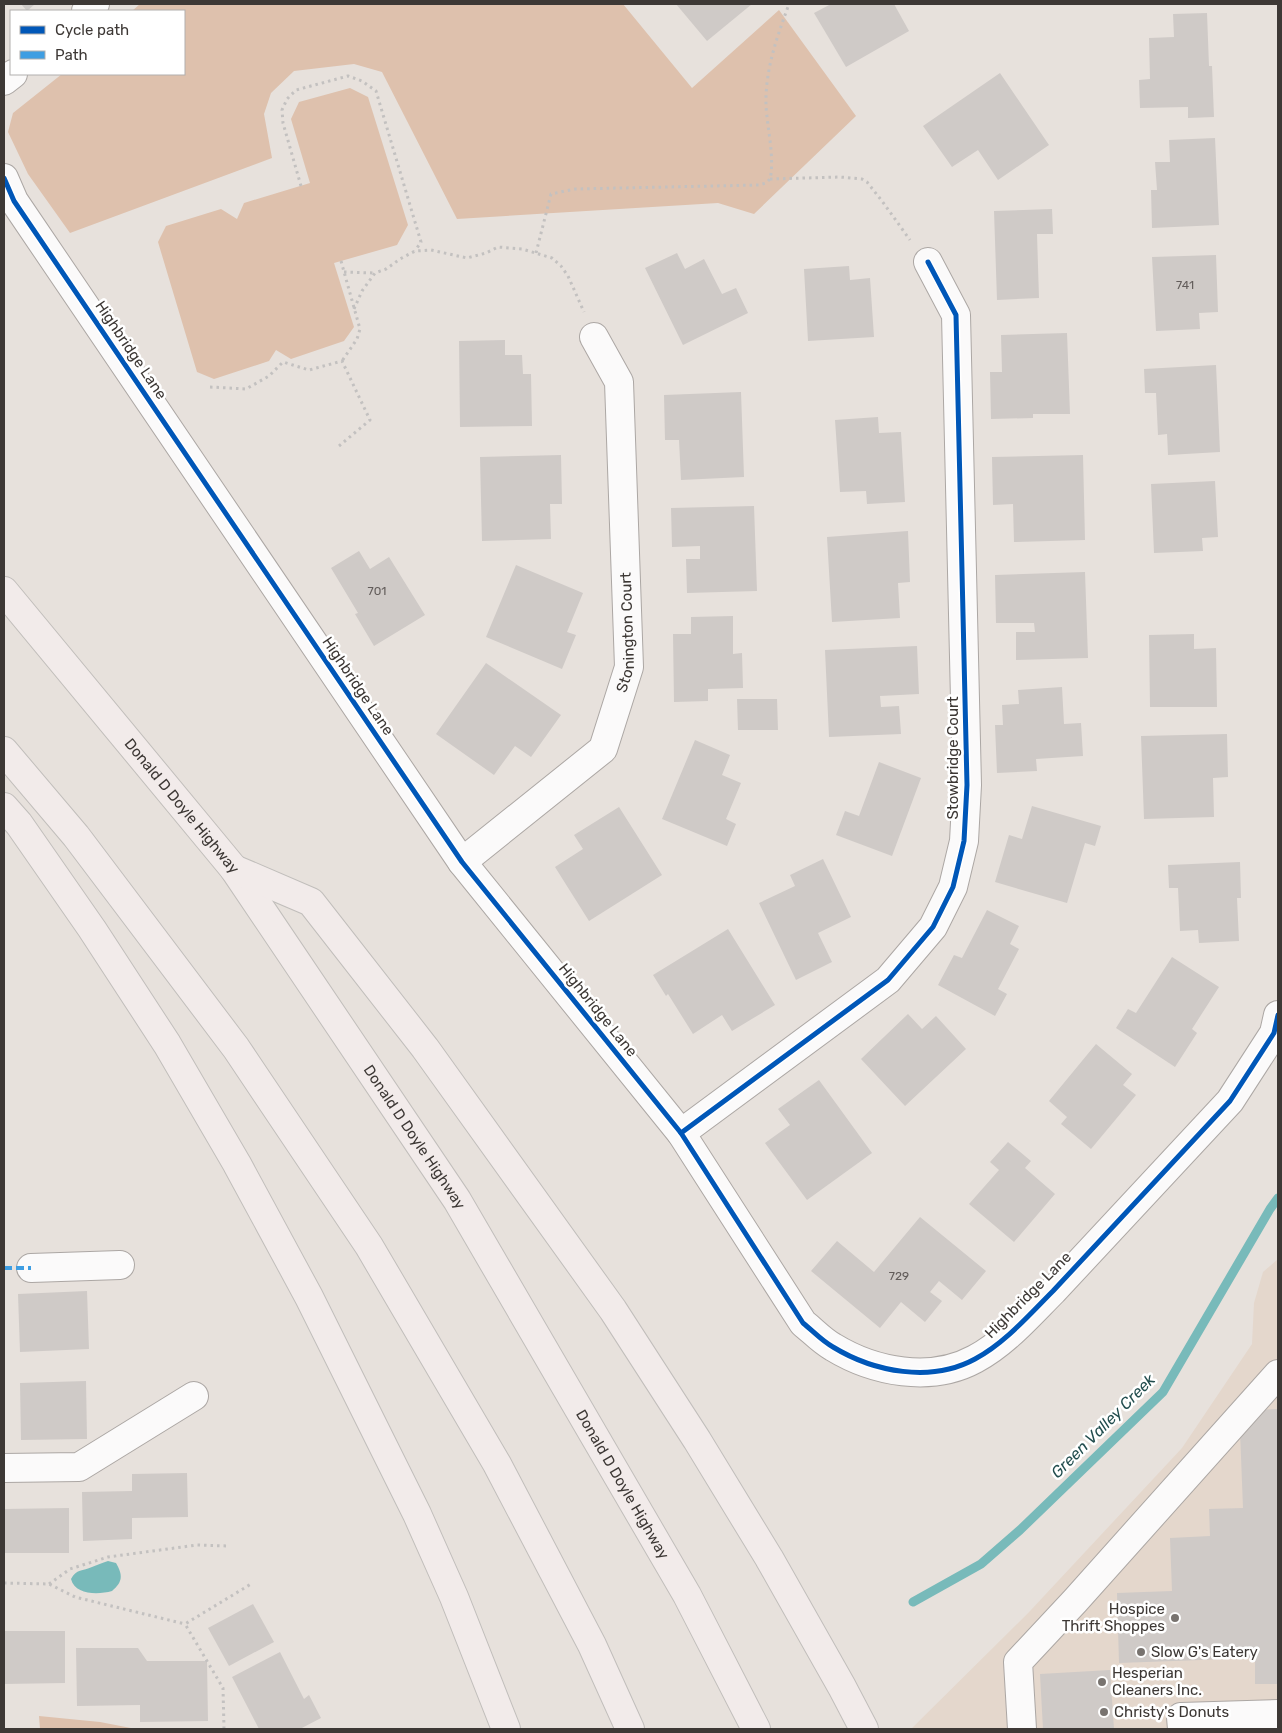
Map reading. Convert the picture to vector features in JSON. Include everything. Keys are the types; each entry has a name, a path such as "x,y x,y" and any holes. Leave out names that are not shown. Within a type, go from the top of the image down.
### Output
{"highway":[{"name":"Donald D Doyle Highway","path":"4,591 234,869 457,1200 686,1595 756,1729"},
{"path":"4,751 76,836 236,1048 369,1246 497,1464 592,1646 630,1729"},
{"path":"4,806 19,824 92,928 167,1044 237,1164 300,1280 417,1514 454,1597 506,1729"},
{"path":"234,869 311,902 431,1056 613,1310 697,1440 769,1558 842,1686 864,1729"}],"street":[{"name":"Highbridge Lane","path":"4,178 14,201 462,862 681,1133 803,1323 831,1346 856,1359 882,1368 919,1373 955,1368 975,1360 992,1349 1024,1321 1230,1101 1274,1033 1278,1015"},
{"name":"Stowbridge Court","path":"681,1133 888,980 933,926 952,887 964,841 967,785 956,315 928,262"},
{"name":"Stonington Court","path":"462,862 603,748 629,667 619,382 594,337"},
{"path":"31,1268 120,1265"},
{"path":"1022,1729 1018,1662 1076,1601 1278,1374"},
{"path":"4,1468 80,1467 194,1396"},
{"path":"1182,1729 1182,1717 1278,1714"}],"path":[{"path":"770,179 771,165 766,106 767,77 778,33 789,4"},
{"path":"301,186 283,123 282,110 287,98 296,90 348,76 362,81 376,91 421,242 415,251"},
{"path":"536,254 551,194 575,189 759,185 770,179 840,177 862,179 867,182 928,262"},
{"path":"344,272 374,273 386,270 400,259 415,251 431,250 467,258 486,253 498,247 522,249 552,258 561,266 574,288 594,337"},
{"path":"210,387 246,389 269,376 283,362 309,370 342,361 357,339 360,329 341,261"},
{"path":"354,309 362,291 374,273"},
{"path":"340,446 370,420 342,361"},
{"path":"49,1584 70,1569 108,1557 196,1545 230,1546"},
{"path":"4,1583 49,1584 75,1597 185,1624 251,1584"},
{"path":"185,1624 223,1688 224,1729"}],"shaded area":[{"path":"140,4 623,4 692,88 779,10 856,116 754,214 718,203 457,219 382,72 354,64 294,71 271,93 264,114 272,158 70,233 28,174 8,132 13,113 61,75 185,75 185,10 133,10"},
{"path":"350,88 368,97 408,225 397,245 334,263 354,327 344,341 291,359 276,350 269,361 214,379 197,372 158,242 166,226 221,209 237,219 244,203 310,183 291,119 299,102"},
{"path":"1278,1259 1278,1729 911,1729 1030,1611 1182,1448 1252,1344 1254,1303 1263,1272"},
{"path":"39,1716 100,1722 136,1729 40,1729"}],"water":[{"path":"108,1561 116,1563 121,1575 118,1585 112,1591 94,1593 82,1591 73,1584 71,1579 77,1572"}],"building":[{"path":"21,4 35,4 28,10"},
{"path":"676,4 752,4 707,41"},
{"path":"831,4 894,4 909,31 846,67 814,13"},
{"path":"1207,13 1209,66 1212,66 1214,117 1188,118 1188,107 1140,108 1139,80 1150,79 1149,38 1174,37 1173,14"},
{"path":"1000,73 1049,145 998,180 978,150 952,167 923,126"},
{"path":"1215,138 1219,225 1152,228 1151,190 1157,190 1155,162 1170,162 1169,140"},
{"path":"1052,209 1053,234 1037,234 1039,298 997,300 994,211"},
{"path":"677,253 685,269 704,259 722,294 736,288 748,313 683,345 645,268"},
{"path":"1216,255 1218,312 1199,313 1200,329 1156,331 1152,257"},
{"path":"849,266 850,280 870,278 874,337 808,341 804,269"},
{"path":"1067,333 1070,414 1033,414 1033,418 991,419 990,372 1002,372 1001,335"},
{"path":"505,340 505,355 522,355 523,374 531,374 532,426 460,427 459,341"},
{"path":"1216,365 1220,452 1168,455 1167,434 1158,435 1156,393 1145,393 1144,369"},
{"path":"741,392 744,477 681,480 679,440 665,440 664,395"},
{"path":"878,417 879,433 901,432 905,502 867,504 866,491 840,492 835,420"},
{"path":"561,455 562,504 550,504 551,539 482,541 480,457"},
{"path":"1083,455 1085,540 1014,542 1013,504 993,505 992,457"},
{"path":"1215,481 1218,537 1202,538 1203,551 1154,553 1151,484"},
{"path":"754,506 757,591 687,593 686,559 700,559 700,546 672,547 671,508"},
{"path":"908,531 910,582 898,583 900,618 832,622 827,537"},
{"path":"359,551 370,569 389,557 425,615 374,646 355,614 358,613 331,568"},
{"path":"516,565 583,593 567,632 576,635 562,669 486,637"},
{"path":"1085,572 1088,658 1016,660 1016,632 1035,632 1034,623 996,623 995,575"},
{"path":"733,616 733,654 742,653 743,688 708,689 708,701 674,702 673,634 691,634 691,617"},
{"path":"1194,634 1194,649 1216,648 1217,707 1150,707 1149,635"},
{"path":"917,646 919,694 880,696 881,707 899,706 901,734 829,737 825,650"},
{"path":"486,663 561,715 531,757 515,746 494,775 436,734"},
{"path":"1062,687 1064,724 1081,723 1083,756 1036,759 1037,771 997,773 995,725 1003,725 1002,705 1019,704 1018,690"},
{"path":"737,699 777,699 778,730 738,730"},
{"path":"1227,734 1228,777 1213,778 1214,817 1144,819 1141,736"},
{"path":"695,740 730,755 722,775 741,783 726,819 736,824 727,846 662,819"},
{"path":"879,762 921,778 892,856 836,835 845,811 859,816"},
{"path":"1032,806 1101,826 1095,846 1085,843 1067,903 995,882 1009,835 1022,839"},
{"path":"619,807 662,875 589,921 555,867 583,849 574,835"},
{"path":"823,859 851,917 818,933 832,962 796,980 759,903 795,886 790,875"},
{"path":"1240,862 1241,898 1237,898 1239,941 1199,943 1198,930 1180,931 1178,888 1169,888 1168,865"},
{"path":"987,910 1019,926 1010,944 1019,949 998,989 1007,994 995,1016 938,985 954,955 962,958"},
{"path":"728,929 775,1005 732,1031 722,1015 693,1034 668,994 666,996 653,975"},
{"path":"1172,957 1219,987 1192,1029 1197,1033 1175,1067 1116,1028 1128,1009 1136,1013"},
{"path":"908,1014 922,1029 936,1016 966,1049 905,1106 861,1059"},
{"path":"1096,1044 1132,1074 1123,1085 1136,1095 1091,1149 1061,1124 1067,1117 1049,1101"},
{"path":"819,1080 872,1153 807,1200 765,1143 790,1125 778,1109"},
{"path":"1008,1142 1031,1161 1025,1168 1055,1194 1014,1242 969,1204 999,1170 990,1162"},
{"path":"920,1217 986,1271 962,1300 939,1281 930,1292 942,1301 925,1322 901,1302 880,1328 811,1271 837,1241 874,1272"},
{"path":"87,1291 89,1349 20,1352 18,1294"},
{"path":"86,1381 87,1439 21,1440 20,1383"},
{"path":"1278,1409 1278,1684 1255,1684 1255,1658 1119,1663 1117,1593 1172,1591 1170,1538 1210,1536 1209,1509 1243,1508 1240,1431 1255,1410"},
{"path":"187,1473 188,1517 132,1518 132,1539 83,1541 82,1492 132,1491 132,1474"},
{"path":"69,1508 69,1553 4,1553 4,1509"},
{"path":"253,1604 274,1642 229,1666 208,1628"},
{"path":"4,1631 65,1631 65,1683 4,1684"},
{"path":"76,1648 138,1648 147,1661 207,1661 208,1721 140,1722 140,1705 77,1706"},
{"path":"280,1652 304,1699 309,1695 321,1718 300,1729 259,1729 232,1677"},
{"path":"1110,1670 1114,1729 1043,1729 1040,1674"}],"waterway":[{"name":"Green Valley Creek","path":"913,1602 981,1564 1020,1530 1163,1392 1278,1198"}],"marked path":[{"path":"4,1268 31,1268"}],"cycle path":[{"path":"4,178 14,201 462,862 681,1133 803,1323 829,1345 866,1363 884,1368 922,1372 940,1371 958,1366 975,1359 996,1345 1053,1291 1230,1101 1274,1033 1278,1015"},
{"path":"681,1133 888,980 933,927 953,887 964,841 967,785 956,315 928,262"}],"place":[{"name":"Hospice Thrift Shoppes","path":"1175,1618"},
{"name":"Slow G's Eatery","path":"1141,1652"},
{"name":"Hesperian Cleaners Inc.","path":"1102,1682"},
{"name":"Christy's Donuts","path":"1104,1712"}]}
